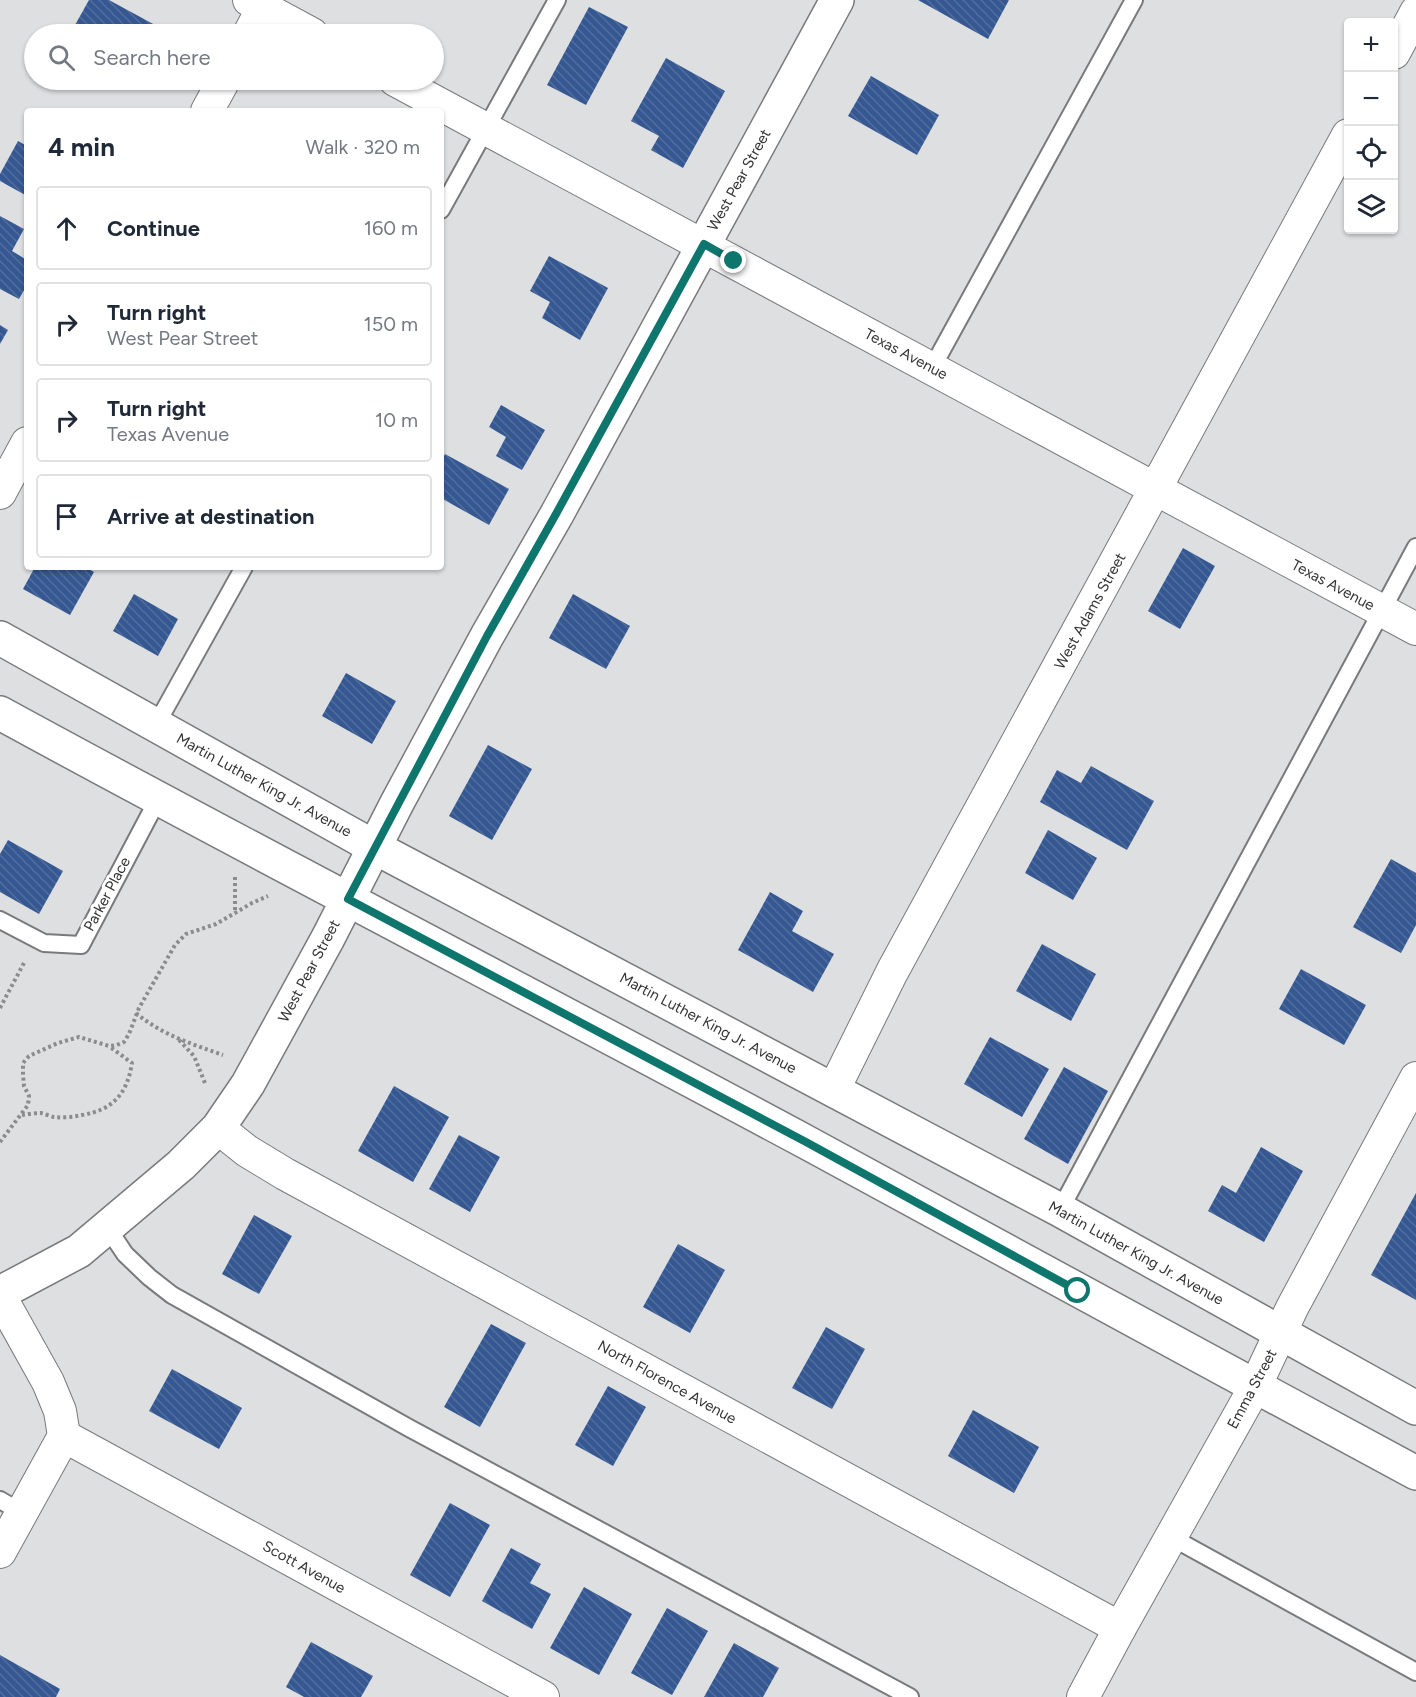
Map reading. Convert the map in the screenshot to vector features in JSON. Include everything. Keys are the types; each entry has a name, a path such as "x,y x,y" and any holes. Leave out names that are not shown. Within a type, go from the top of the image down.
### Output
{"main road":[{"name":"West Pear Street","path":"0,1295 79,1251 181,1165 218,1128 248,1084 481,646 556,514 837,0"},
{"name":"Martin Luther King Jr. Avenue","path":"0,638 375,847 1060,1210 1416,1408"},
{"path":"0,713 806,1142 1416,1473"}],"street":[{"path":"252,24 260,2 296,24"},
{"path":"1398,46 1416,12"},
{"path":"209,108 219,90"},
{"name":"Texas Avenue","path":"414,90 648,217 704,244 1416,629"},
{"name":"West Adams Street","path":"834,1089 892,972 1344,142"},
{"path":"0,493 15,453"},
{"name":"Emma Street","path":"1083,1697 1255,1387 1298,1298 1416,1078"},
{"name":"North Florence Avenue","path":"218,1128 247,1151 285,1174 1120,1628"},
{"path":"0,1295 48,1382 60,1411 64,1436 11,1507 0,1552"},
{"name":"Scott Avenue","path":"64,1436 543,1697"}],"lane":[{"path":"444,205 557,0"},
{"path":"932,368 1134,0"},
{"path":"1060,1210 1416,547"},
{"path":"156,725 242,570"},
{"name":"Parker Place","path":"0,920 44,943 81,945 158,799"},
{"path":"107,1227 125,1254 172,1295 409,1428 910,1697"},
{"path":"1171,1537 1416,1672"}],"path":[{"path":"234,873 235,912"},
{"path":"109,1047 124,1042 136,1013 175,945 186,934 216,924 272,894"},
{"path":"0,1008 37,940"},
{"path":"136,1013 163,1032 223,1054"},
{"path":"0,1142 28,1105 29,1096 22,1074 23,1063 29,1056 58,1043 80,1037 109,1047 132,1064 129,1080 120,1095 108,1108 71,1117 55,1117 42,1113 21,1115"},
{"path":"179,1039 194,1056 205,1083"}],"building":[{"path":"89,0 109,0 153,24 76,24"},
{"path":"918,0 1009,0 988,39"},
{"path":"589,7 628,27 586,105 547,85"},
{"path":"666,58 725,91 683,168 651,150 659,136 631,121"},
{"path":"871,76 939,115 917,155 848,116"},
{"path":"18,141 24,144 24,194 0,181 0,174"},
{"path":"0,216 24,229 12,251 24,258 24,290 19,299 0,289"},
{"path":"549,256 608,288 580,340 542,318 550,302 530,291"},
{"path":"0,325 8,330 0,344"},
{"path":"501,405 545,430 522,470 496,456 506,437 489,427"},
{"path":"445,454 509,489 489,525 444,500"},
{"path":"1183,548 1215,566 1180,629 1148,611"},
{"path":"33,570 90,570 94,572 70,615 23,589"},
{"path":"134,594 178,619 158,656 113,631"},
{"path":"573,594 630,626 606,669 549,638"},
{"path":"346,673 396,701 372,744 322,716"},
{"path":"488,745 532,769 492,840 449,816"},
{"path":"1091,766 1154,801 1127,850 1040,802 1057,770 1081,783"},
{"path":"1048,830 1097,858 1073,900 1025,873"},
{"path":"8,840 63,871 39,914 0,892 0,854"},
{"path":"1391,859 1416,873 1416,925 1401,953 1353,927"},
{"path":"770,892 803,911 792,931 834,954 813,992 738,950"},
{"path":"1042,944 1096,974 1071,1021 1016,991"},
{"path":"1301,969 1366,1005 1344,1045 1279,1009"},
{"path":"990,1037 1049,1069 1022,1117 964,1084"},
{"path":"1064,1067 1108,1091 1068,1164 1024,1139"},
{"path":"394,1086 449,1117 413,1182 358,1151"},
{"path":"459,1135 500,1157 470,1212 429,1189"},
{"path":"1261,1147 1303,1171 1264,1242 1208,1211 1222,1185 1236,1193"},
{"path":"1416,1193 1416,1300 1371,1275"},
{"path":"254,1215 292,1236 259,1294 222,1274"},
{"path":"678,1244 725,1270 690,1333 643,1307"},
{"path":"491,1324 526,1343 480,1427 444,1407"},
{"path":"826,1327 865,1349 832,1409 792,1388"},
{"path":"172,1369 242,1408 219,1449 149,1411"},
{"path":"608,1386 646,1407 613,1466 575,1445"},
{"path":"973,1410 1039,1447 1014,1493 948,1456"},
{"path":"450,1503 490,1525 450,1597 410,1575"},
{"path":"511,1548 541,1564 530,1583 551,1594 532,1629 482,1601"},
{"path":"584,1587 632,1614 599,1675 550,1648"},
{"path":"667,1608 708,1631 672,1695 631,1673"},
{"path":"311,1642 373,1676 361,1697 304,1697 286,1687"},
{"path":"734,1643 779,1668 763,1697 704,1697"},
{"path":"0,1655 60,1689 56,1697 0,1697"}],"route":[{"path":"734,261 704,244 487,636 348,899 806,1142 1078,1291"}]}
